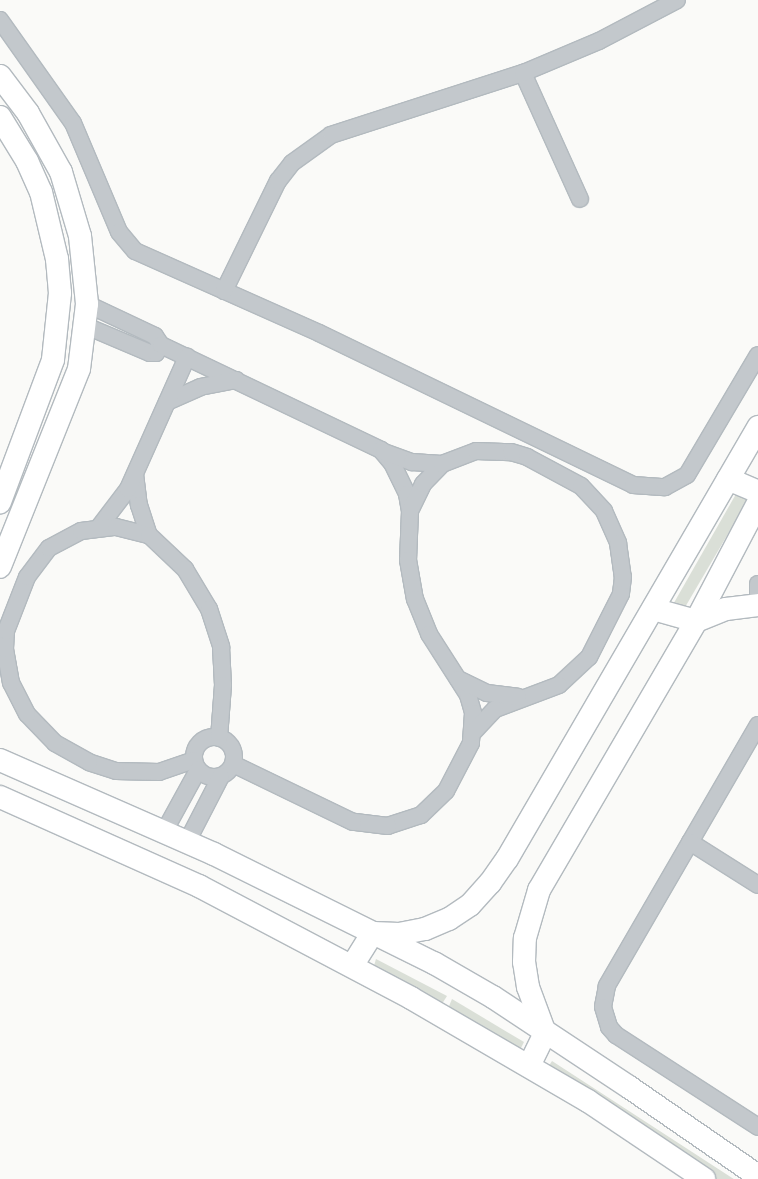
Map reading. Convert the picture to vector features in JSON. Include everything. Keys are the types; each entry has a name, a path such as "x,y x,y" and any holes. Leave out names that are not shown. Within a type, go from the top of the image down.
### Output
{"street":[{"path":"224,291 278,181 310,148 354,125 523,73 599,41 677,0"},
{"path":"0,20 72,122 126,242 146,257 224,291 644,488 673,484 692,469 758,355"},
{"path":"523,73 580,199"},
{"path":"0,76 28,113 61,172 80,236 86,315 79,369 66,408 0,567"},
{"path":"0,117 27,161 41,192 54,242 60,292 53,360 0,502"},
{"path":"86,315 150,353 156,353 161,345 381,450 412,462 442,464 476,451 511,452 527,457 580,486 593,498 608,519 618,543 622,560 621,594 588,657 559,685 520,697 495,708 473,733"},
{"path":"99,527 120,503 135,474 187,357"},
{"path":"167,402 200,387 236,380"},
{"path":"373,933 399,934 425,929 449,919 470,904 490,883 653,609 758,427"},
{"path":"149,535 116,527 99,527 81,531 57,543 37,562 27,577 6,631 5,649 11,683 27,714 39,728 56,743 89,762 116,771 140,774 196,765 211,777 227,770 354,822 388,826 413,818 435,804 467,753 473,733 473,714 468,695 429,634 415,599 408,560 410,511 401,478 381,450"},
{"path":"410,511 423,484 442,464"},
{"path":"135,474 139,505 149,535 185,569 200,589 217,629 223,666 219,738"},
{"path":"728,479 758,492"},
{"path":"529,1066 546,1033 528,987 525,938 530,914 543,883 696,622 758,503"},
{"path":"758,584 758,595"},
{"path":"653,609 696,622 726,609 758,605"},
{"path":"457,679 487,693 520,697"},
{"path":"758,725 603,996 605,1017 616,1035 758,1127"},
{"path":"164,832 196,765 199,744 208,738 219,738 232,748 227,770 187,842"},
{"path":"0,760 187,842 373,933 493,997 758,1176"},
{"path":"0,797 199,886 352,966 529,1066 588,1102 704,1179"},
{"path":"690,842 758,885"},
{"path":"352,966 373,933"}],"shaded area":[{"path":"736,494 749,498 684,609 671,608"},
{"path":"376,959 447,996 440,1007 373,969"},
{"path":"452,999 524,1042 519,1052 447,1011"},
{"path":"552,1061 734,1179 714,1179 546,1070"}]}
